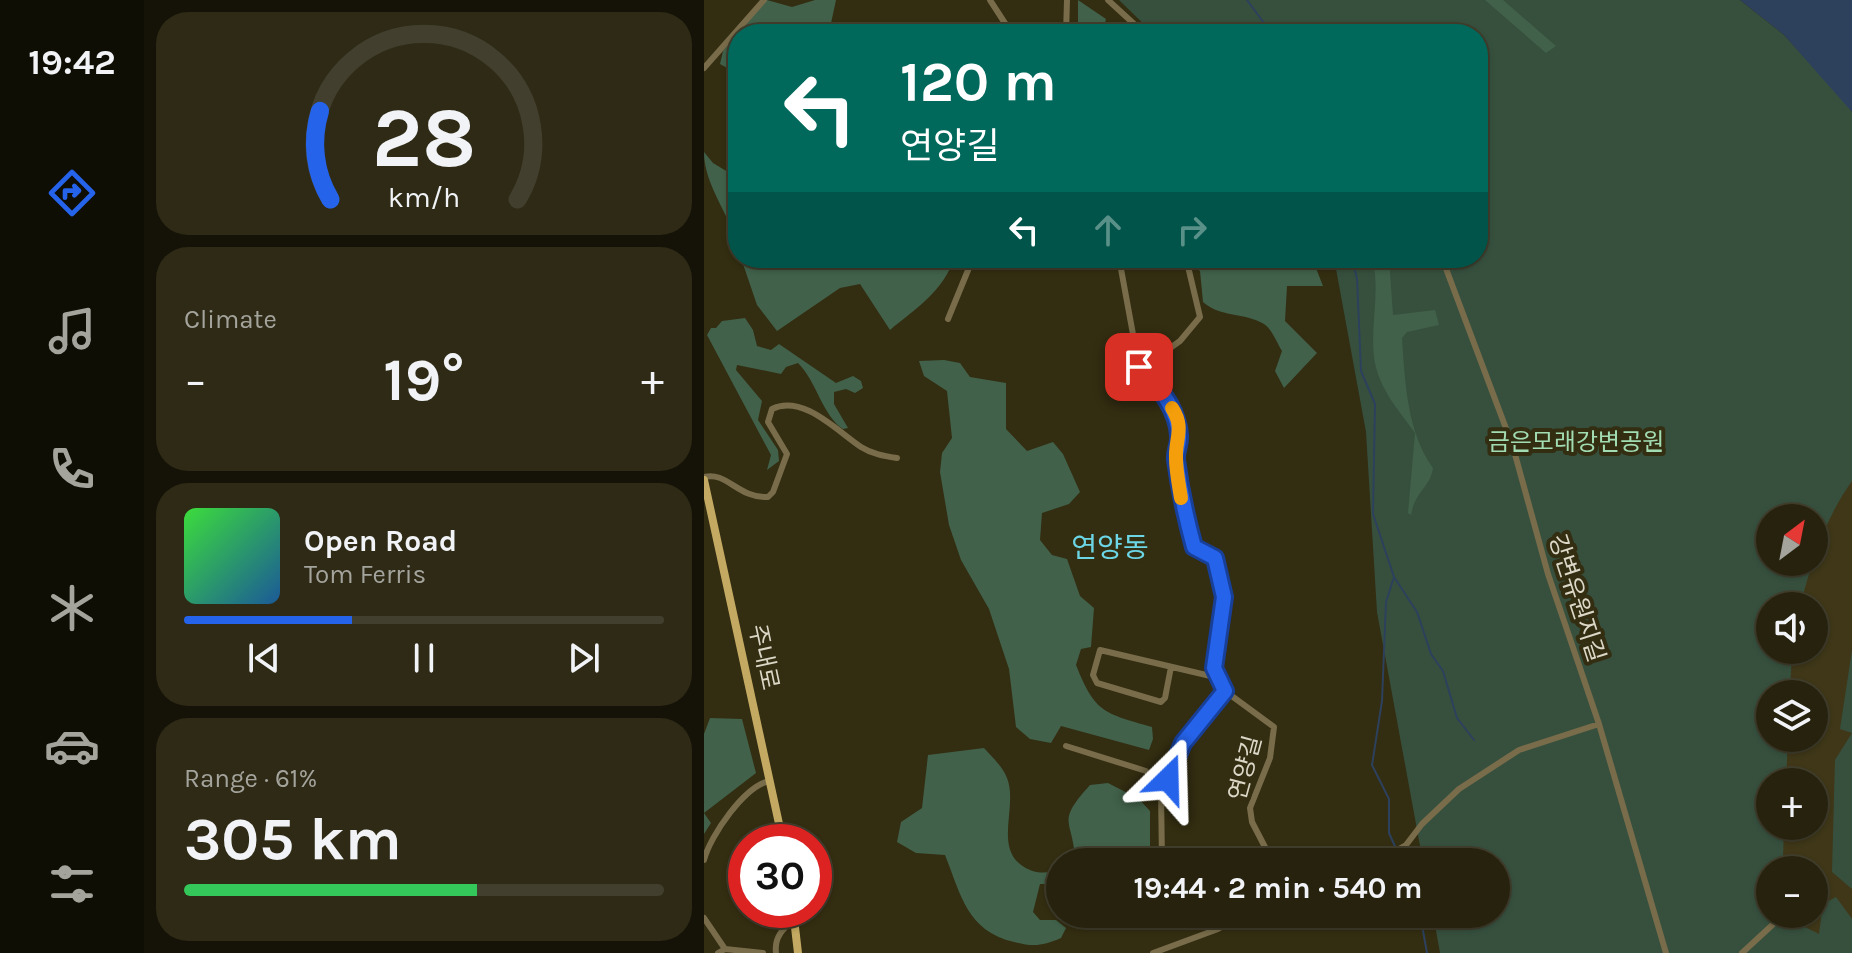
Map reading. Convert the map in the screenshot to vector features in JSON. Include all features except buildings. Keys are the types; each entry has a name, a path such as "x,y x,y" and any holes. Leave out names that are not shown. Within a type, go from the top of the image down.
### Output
{"main road":[{"name":"주내로","path":"704,484 779,824"},
{"path":"795,928 798,953"}],"street":[{"path":"743,24 764,0"},
{"path":"990,0 1006,24"},
{"path":"1066,24 1067,0"},
{"path":"1108,0 1134,24"},
{"path":"704,68 728,41"},
{"path":"948,319 969,268"},
{"name":"연양길","path":"1121,268 1139,367 1152,379 1177,415 1180,439 1175,455 1182,505 1194,547 1215,558 1224,597 1214,668 1225,691 1274,727 1270,758 1250,808 1252,822 1265,848"},
{"path":"1152,379 1166,371 1166,351 1180,341 1200,317 1188,268"},
{"name":"강변유원지길","path":"1446,268 1513,447 1548,574 1599,724 1666,953"},
{"path":"704,484 719,476 746,495 768,497 773,492 787,454 768,422 772,409 780,405 798,407 829,422 872,452 897,458"},
{"path":"1171,667 1165,698 1161,702 1097,683 1093,675 1100,650 1219,678"},
{"path":"1162,848 1161,790 1183,743 1225,691"},
{"path":"1400,848 1459,789 1519,750 1599,724"},
{"path":"1066,746 1146,771 1161,790"},
{"path":"704,860 719,824 759,783 770,781"},
{"path":"704,918 722,951 763,953"},
{"path":"776,953 775,944 783,928"},
{"path":"1153,953 1218,928"},
{"path":"1742,953 1769,928"}],"green space":[{"path":"767,0 792,7 815,0 836,0 831,24 746,24"},
{"path":"1078,0 1106,19 1105,24 1078,24"},
{"name":"금은모래강변공원","path":"1119,0 1740,0 1784,35 1852,112 1852,953 1440,953 1436,928 1510,928 1510,848 1420,848 1377,612 1366,432 1336,268 1488,268 1488,24 1144,24"},
{"path":"1485,0 1503,0 1556,46 1546,53"},
{"path":"728,45 728,68 720,64"},
{"path":"704,152 713,163 728,172 728,221 712,188"},
{"path":"744,268 950,268 936,290 890,330 860,284 840,288 777,331 757,305"},
{"path":"1196,268 1316,268 1323,286 1287,286 1285,321 1317,353 1284,388 1275,371 1282,351 1269,329 1256,320 1217,310 1203,302 1200,271"},
{"path":"1390,268 1393,315 1435,310 1439,325 1407,332 1402,338 1406,389 1413,423 1424,454 1433,468 1411,515 1408,513 1415,433 1390,398 1376,368 1373,345 1375,270"},
{"path":"745,318 753,330 757,346 771,350 779,344 836,383 853,376 861,381 863,388 855,393 846,389 834,392 834,404 848,428 843,429 830,415 798,363 786,367 781,374 737,365 736,370 762,401 758,420 778,450 779,461 767,470 771,455 707,335 722,321"},
{"path":"919,361 960,363 970,377 1006,383 1006,429 1027,451 1053,442 1063,454 1080,492 1069,504 1042,513 1040,540 1052,555 1067,559 1080,596 1094,608 1091,647 1081,649 1076,665 1089,693 1103,709 1152,727 1153,739 1149,750 1061,726 1051,743 1030,739 1016,727 1009,669 989,609 961,560 949,525 940,472 942,453 952,438 947,391 924,376"},
{"path":"710,718 742,719 756,773 704,813 704,734"},
{"path":"984,748 1000,766 1010,790 1008,841 1011,853 1030,870 1046,872 1046,884 1040,884 1033,912 1040,920 1046,920 1046,928 1066,928 1061,938 1027,945 998,937 976,920 968,909 945,855 916,853 897,842 901,822 922,808 928,755"},
{"path":"1108,783 1139,799 1150,811 1150,848 1074,848 1069,815 1090,785"},
{"path":"704,813 711,823 704,834"}],"sand":[{"path":"1852,481 1852,650 1840,729 1852,733 1835,760 1832,872 1852,889 1852,919 1836,897 1828,901 1828,856 1783,856 1784,840 1828,840 1828,768 1787,768 1787,752 1828,752 1828,680 1791,680 1791,664 1828,664 1828,592 1804,592 1809,576 1828,576 1828,522"}],"water":[{"path":"1740,0 1852,0 1852,112 1784,35"}],"waterway":[{"path":"1247,0 1265,24"},
{"path":"1354,268 1361,371 1375,404 1373,514 1394,577 1417,612 1431,654 1443,671 1457,718 1474,740"},
{"path":"1394,577 1386,602 1382,701 1372,765 1389,799 1389,833 1396,848"},
{"path":"1423,928 1427,953"}],"slow traffic":[{"path":"1172,408 1177,415 1180,439 1175,455 1181,498"}],"district":[{"name":"연양동","path":"1110,547"}],"route":[{"path":"1139,367 1152,379 1177,415 1180,439 1175,455 1182,505 1194,547 1215,558 1224,597 1214,668 1225,691 1183,743 1168,779"}]}
